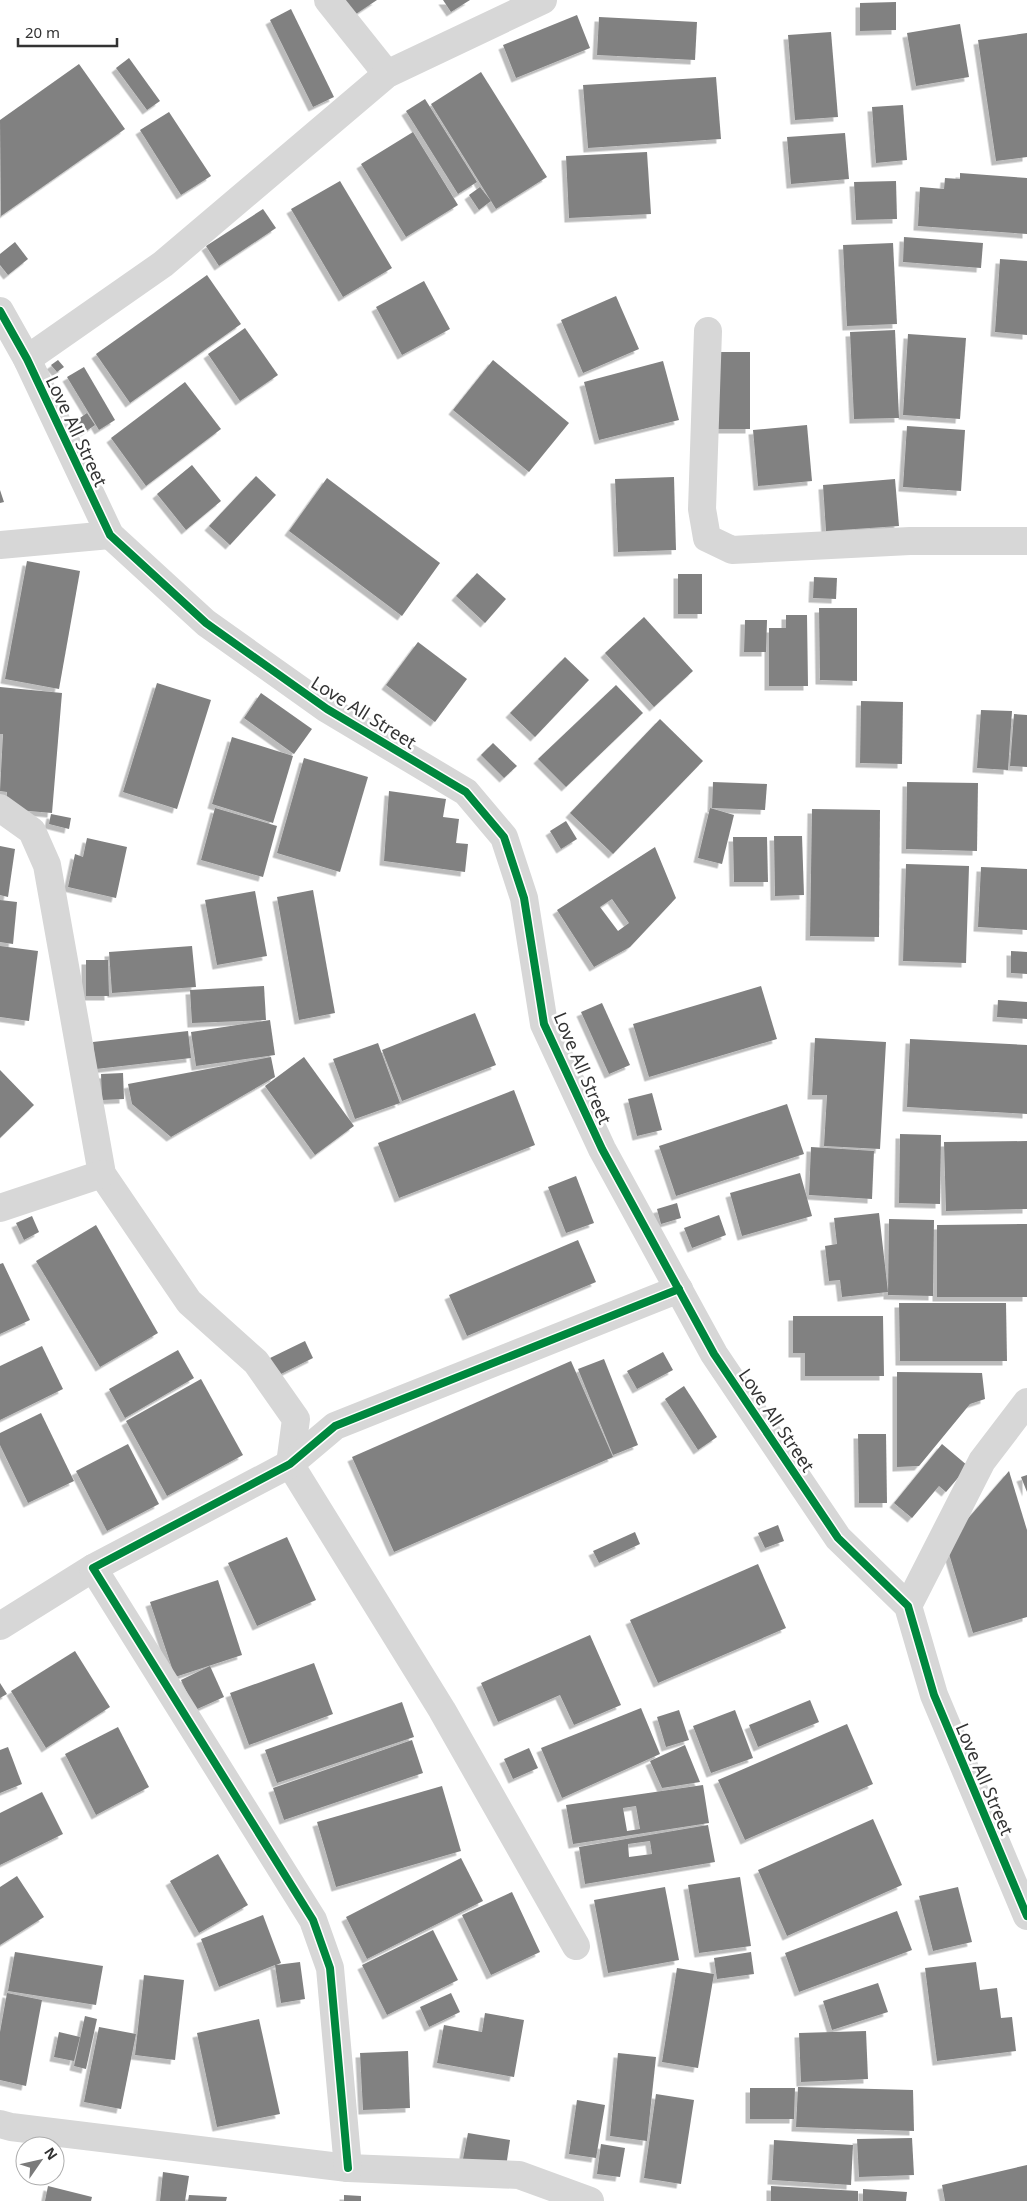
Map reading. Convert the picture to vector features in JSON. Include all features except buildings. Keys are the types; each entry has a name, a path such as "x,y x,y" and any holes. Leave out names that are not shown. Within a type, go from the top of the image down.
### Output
{"street":[{"path":"328,0 387,74"},
{"path":"26,359 163,264 387,74 542,0"},
{"name":"Love All Street","path":"0,310 26,359 110,535 206,623 327,709 466,792 504,837 524,898 544,1024 602,1149 714,1354 838,1538 908,1606 934,1695 1027,1916"},
{"path":"708,332 702,509 708,538 732,550 910,541 1027,541"},
{"path":"0,545 110,535"},
{"path":"0,808 32,832 47,865 102,1174 188,1302 256,1362 296,1419 290,1464 442,1710 576,1946"},
{"path":"0,1208 102,1174"},
{"path":"0,1626 94,1568 290,1464 335,1426 679,1289"},
{"path":"908,1606 982,1461 1027,1402"},
{"path":"94,1568 314,1920 330,1968 348,2168"},
{"path":"0,2124 11,2128 348,2168 519,2175 590,2201"}],"cycle path":[{"path":"0,311 27,359 110,535 206,623 327,709 466,792 504,837 524,898 544,1024 602,1149 714,1354 838,1538 908,1606 934,1695 1027,1916"},
{"path":"348,2168 330,1968 313,1920 93,1568 290,1464 335,1426 679,1289"}]}
